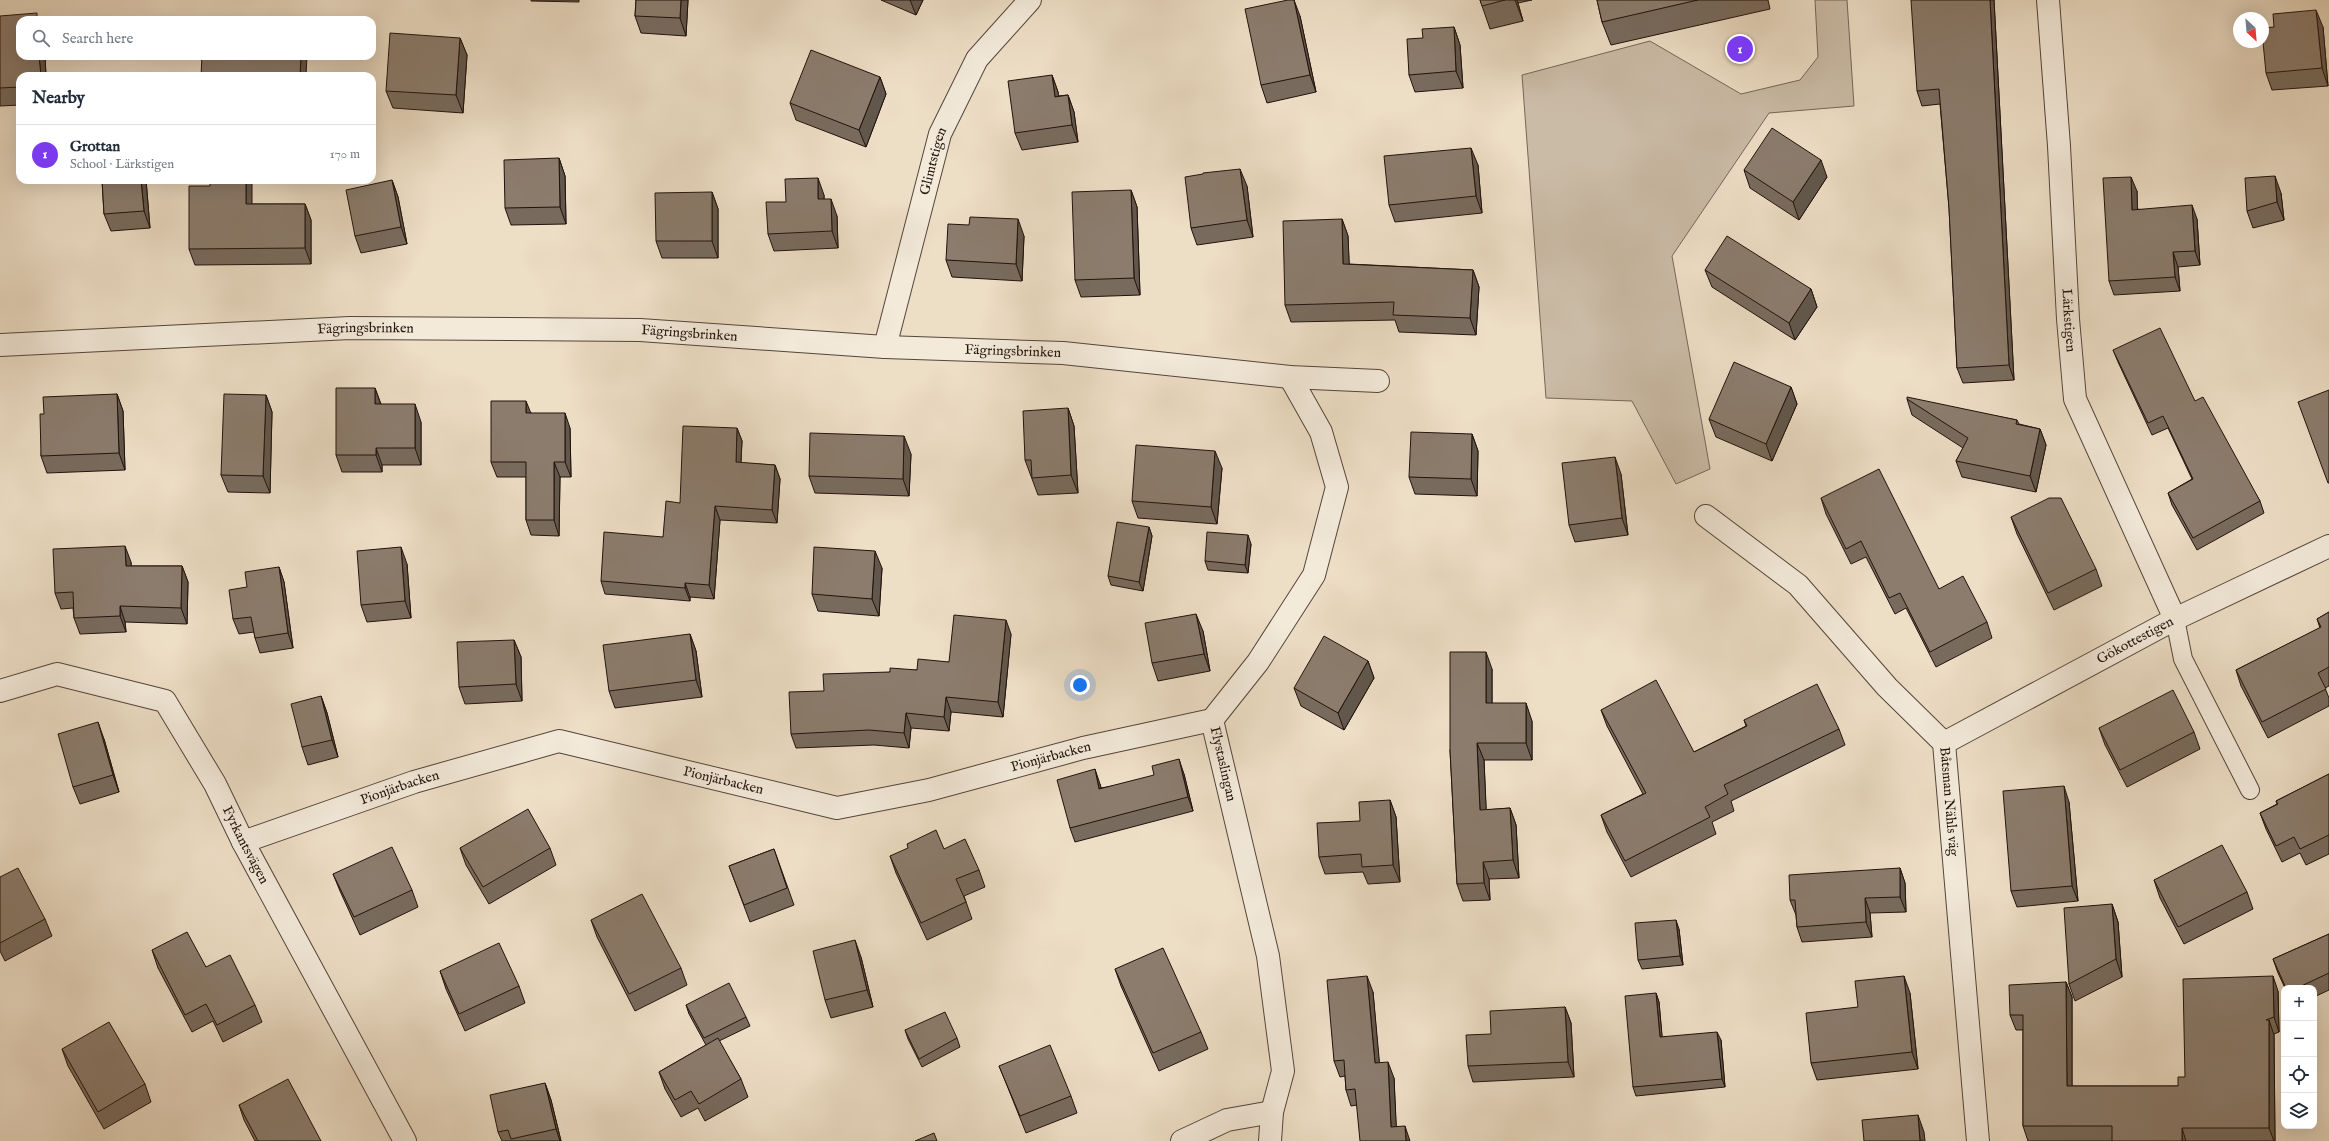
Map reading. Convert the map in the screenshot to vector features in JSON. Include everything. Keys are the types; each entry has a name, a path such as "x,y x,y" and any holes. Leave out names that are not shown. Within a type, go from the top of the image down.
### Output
{"street":[{"name":"Glimtstigen","path":"885,347 940,134 977,59 1030,0"},
{"name":"Lärkstigen","path":"2048,0 2059,146 2068,319 2075,399 2175,619"},
{"name":"Fägringsbrinken","path":"0,345 358,328 640,330 885,347 1063,353 1290,377 1378,381"},
{"name":"Flystaslingan","path":"1270,1141 1272,1112 1283,1071 1268,956 1212,720 1258,662 1314,575 1337,487 1321,432 1290,377"},
{"name":"Båtsman Nähls väg","path":"1706,516 1798,585 1887,687 1944,743 1978,1141"},
{"name":"Gökottestigen","path":"1944,743 2175,619 2329,546"},
{"name":"Fyrkantsvägen","path":"0,691 57,674 165,701 214,784 243,842 405,1141"},
{"name":"Pionjärbacken","path":"243,842 414,782 559,740 837,808 930,790 1083,748 1212,720"},
{"path":"1182,1141 1227,1120 1272,1112"}],"lane":[{"path":"2175,619 2184,659 2250,790"}],"shaded area":[{"path":"1815,0 1847,0 1854,106 1769,113 1672,256 1710,469 1676,484 1632,401 1546,398 1522,75 1650,41 1741,94 1800,80 1818,57"}],"building":[{"path":"636,0 681,0 680,18 635,16"},
{"path":"1294,0 1310,75 1261,85 1245,9"},
{"path":"1480,0 1505,0 1482,6"},
{"path":"1597,0 1698,0 1602,22"},
{"path":"1911,0 1990,0 2009,365 1957,368 1949,208 1939,89 1917,91"},
{"path":"2316,10 2322,68 2266,73 2264,48 2269,48 2269,27 2274,27 2273,14"},
{"path":"37,13 37,16 16,16 16,60 39,60 41,72 16,72 16,87 0,88 0,16"},
{"path":"1454,27 1456,71 1409,75 1407,39 1423,38 1422,29"},
{"path":"390,33 460,38 456,95 386,91"},
{"path":"811,50 880,77 859,130 790,103"},
{"path":"202,60 301,60 300,72 201,72"},
{"path":"1052,75 1055,97 1068,95 1072,125 1015,133 1008,81"},
{"path":"1772,128 1821,160 1793,202 1744,170"},
{"path":"1471,148 1476,196 1389,205 1384,156"},
{"path":"559,158 560,207 505,208 504,160"},
{"path":"1240,169 1247,220 1191,228 1185,177 1203,173"},
{"path":"2275,176 2277,202 2247,211 2245,178"},
{"path":"2131,177 2132,210 2192,205 2195,251 2173,252 2175,277 2109,281 2103,178"},
{"path":"818,178 818,199 831,199 832,231 768,234 766,202 786,202 785,179"},
{"path":"392,180 401,227 355,236 346,190"},
{"path":"102,184 141,184 144,211 104,214"},
{"path":"210,184 246,184 246,204 305,204 305,248 189,249 189,186 210,186"},
{"path":"1131,190 1134,278 1075,280 1072,192"},
{"path":"712,192 712,241 656,241 655,193"},
{"path":"970,217 1018,219 1016,264 946,260 948,224 969,225"},
{"path":"1342,219 1343,264 1473,270 1470,318 1393,315 1394,302 1285,305 1283,221"},
{"path":"1727,236 1811,289 1789,323 1705,270"},
{"path":"2160,328 2195,401 2203,397 2260,501 2193,538 2168,493 2193,479 2163,416 2148,423 2113,350"},
{"path":"1734,362 1791,387 1766,444 1709,419"},
{"path":"336,388 375,388 375,404 415,404 415,448 376,448 376,455 336,455"},
{"path":"2329,390 2329,483 2328,483 2298,402"},
{"path":"117,394 119,453 41,456 40,414 44,414 43,397"},
{"path":"224,394 266,395 263,476 221,475"},
{"path":"1907,397 2017,420 2016,424 2040,429 2030,476 1956,461 1968,438 1907,399"},
{"path":"491,401 526,401 526,413 565,413 565,462 554,462 554,520 526,520 526,462 491,462"},
{"path":"1068,408 1071,475 1032,478 1031,460 1025,460 1023,411"},
{"path":"683,426 737,428 736,462 775,465 772,510 715,506 709,585 685,583 685,588 601,581 604,532 663,537 666,501 680,503"},
{"path":"1411,432 1472,434 1471,479 1409,477"},
{"path":"810,433 904,436 903,479 809,476"},
{"path":"1136,445 1215,451 1211,507 1132,501"},
{"path":"1615,457 1622,518 1569,525 1562,463"},
{"path":"1879,469 1939,589 1963,576 1987,622 1930,652 1900,593 1889,598 1861,541 1846,549 1821,498"},
{"path":"2049,498 2061,498 2096,569 2048,593 2011,517"},
{"path":"1117,522 1149,527 1139,582 1108,576"},
{"path":"1207,532 1248,535 1245,565 1205,561"},
{"path":"125,546 126,566 182,566 181,608 120,606 120,616 74,618 73,592 55,593 53,549"},
{"path":"401,547 405,601 361,605 357,551"},
{"path":"814,547 875,551 872,599 812,594"},
{"path":"279,567 288,633 255,638 251,617 233,619 229,590 247,587 245,572"},
{"path":"2329,612 2329,667 2318,673 2326,689 2262,722 2236,670 2321,627 2317,619"},
{"path":"1196,614 1204,654 1152,663 1145,623"},
{"path":"954,615 1006,620 998,702 946,697 944,717 906,713 904,733 869,730 791,734 789,692 824,691 823,674 890,672 890,668 917,670 918,659 949,662"},
{"path":"690,634 696,680 609,691 603,645"},
{"path":"1324,636 1368,661 1338,713 1294,688"},
{"path":"514,640 516,684 459,687 457,642"},
{"path":"1450,652 1486,652 1486,703 1526,703 1526,743 1477,743 1480,810 1510,808 1513,860 1483,862 1484,883 1457,884 1450,750"},
{"path":"1656,680 1694,752 1747,726 1744,720 1817,684 1839,729 1724,785 1728,794 1705,807 1710,817 1625,861 1601,815 1646,793 1601,710"},
{"path":"2173,690 2194,732 2120,770 2099,728"},
{"path":"321,696 332,740 302,747 291,704"},
{"path":"98,722 113,775 73,787 58,734"},
{"path":"1179,759 1188,797 1070,828 1057,780 1095,769 1099,789 1154,775 1152,766"},
{"path":"2329,774 2329,835 2300,849 2294,837 2276,846 2260,813 2278,804 2276,801"},
{"path":"2064,786 2072,886 2011,891 2003,791"},
{"path":"1390,800 1393,865 1362,867 1361,854 1319,857 1317,823 1360,821 1359,802"},
{"path":"528,809 550,848 483,887 460,848"},
{"path":"936,830 944,849 965,839 979,870 956,879 966,902 921,923 890,856 908,848 907,844"},
{"path":"2222,845 2247,892 2178,927 2154,880"},
{"path":"392,847 412,890 354,917 333,874"},
{"path":"774,849 787,888 744,905 729,866"},
{"path":"18,868 45,919 0,943 0,877"},
{"path":"1900,868 1900,897 1865,898 1866,922 1797,927 1795,900 1790,900 1789,875"},
{"path":"642,894 681,968 629,994 591,920"},
{"path":"2112,904 2116,959 2069,984 2064,908"},
{"path":"1676,920 1680,956 1638,960 1635,923"},
{"path":"187,932 206,967 230,955 255,1005 217,1025 206,1004 185,1015 152,950"},
{"path":"2329,934 2329,973 2303,985 2285,985 2273,959"},
{"path":"855,940 867,990 825,1000 813,951"},
{"path":"499,943 519,986 459,1014 440,971"},
{"path":"1163,948 1201,1032 1153,1053 1115,969"},
{"path":"1367,976 1375,1063 1388,1062 1391,1127 1405,1126 1406,1141 1360,1141 1355,1089 1346,1090 1344,1060 1334,1061 1327,980"},
{"path":"1904,976 1912,1052 1811,1063 1806,1013 1858,1007 1855,981"},
{"path":"2273,976 2274,1017 2266,1020 2269,1020 2269,1128 2182,1128 2182,1141 2112,1141 2112,1126 2023,1126 2023,1015 2010,1015 2009,985 2066,982 2067,1086 2178,1086 2178,1077 2185,1077 2183,979"},
{"path":"729,983 746,1017 704,1038 686,1005"},
{"path":"1656,993 1660,1037 1717,1032 1722,1079 1633,1087 1625,996"},
{"path":"1565,1007 1568,1062 1468,1066 1466,1035 1491,1034 1490,1011"},
{"path":"945,1012 957,1038 919,1059 905,1030"},
{"path":"109,1022 145,1084 98,1112 62,1049"},
{"path":"718,1038 741,1079 699,1104 691,1091 675,1100 659,1072"},
{"path":"1050,1045 1071,1096 1020,1116 999,1066"},
{"path":"288,1079 321,1141 258,1141 239,1105"},
{"path":"545,1083 556,1129 511,1139 508,1130 498,1132 490,1095"},
{"path":"1918,1115 1920,1141 1864,1141 1862,1120"},
{"path":"934,1133 937,1141 915,1141"}],"place":[{"name":"Grottan","path":"1740,49"}]}
